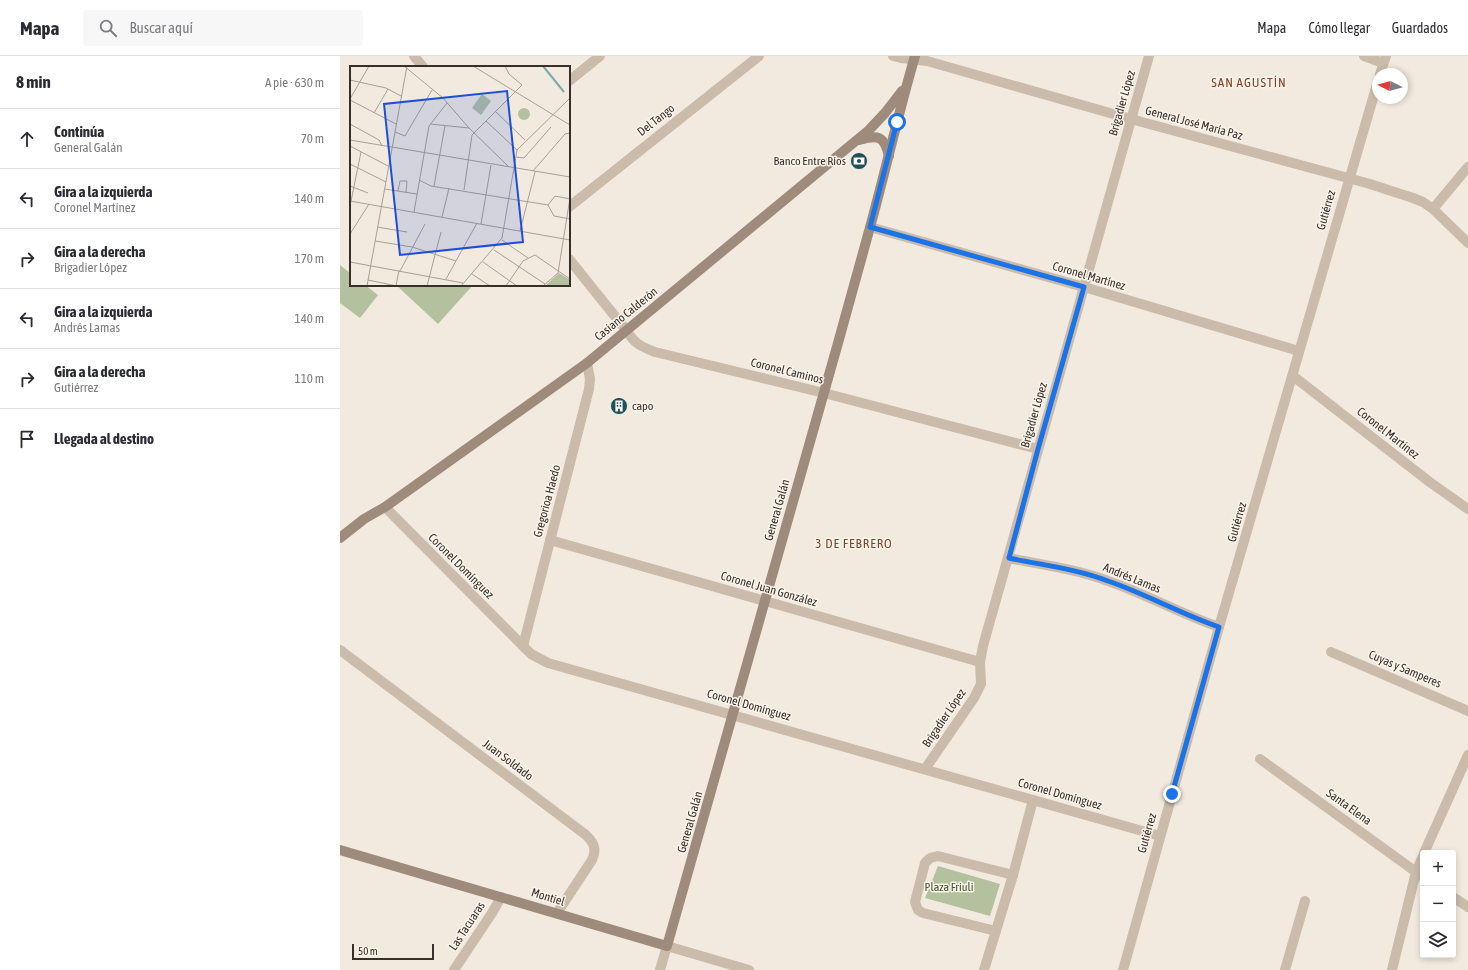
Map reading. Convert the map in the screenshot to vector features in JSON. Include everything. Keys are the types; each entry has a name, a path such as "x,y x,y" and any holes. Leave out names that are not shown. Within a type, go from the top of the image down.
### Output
{"street":[{"path":"414,56 422,66"},
{"path":"570,80 600,56"},
{"name":"Del Tango","path":"570,205 759,56"},
{"name":"General José María Paz","path":"893,56 926,60 1131,119 1370,184 1413,198 1433,208 1468,243"},
{"name":"Brigadier López","path":"925,769 974,698 981,684 980,662 983,646 1149,56"},
{"path":"1364,56 1384,60"},
{"name":"General Galán","path":"660,970 734,715 824,393 870,227 914,58"},
{"name":"Casiano Calderón","path":"340,538 364,519 385,507 587,363 869,130 885,113 906,84"},
{"name":"Gutiérrez","path":"1123,970 1219,627 1372,101"},
{"path":"856,141 870,138 880,138 884,141 889,156"},
{"path":"1433,208 1468,167"},
{"name":"Coronel Martínez","path":"870,227 1084,287 1299,351"},
{"name":"Coronel Caminos","path":"570,260 626,330 633,341 639,346 655,352 824,393 1038,449"},
{"name":"Gregorioa Haedo","path":"523,646 589,390 590,379 587,363"},
{"name":"Coronel Martínez","path":"1293,376 1431,483 1468,509"},
{"name":"Coronel Domínguez","path":"385,507 531,654 548,663 1160,836"},
{"name":"Coronel Juan González","path":"550,540 980,662"},
{"name":"Andrés Lamas","path":"1009,558 1094,576 1219,627"},
{"name":"Juan Soldado","path":"340,650 586,835 593,843 595,847 592,860 557,913"},
{"name":"Cuyas y Samperes","path":"1332,652 1468,711"},
{"path":"1425,850 1468,755"},
{"name":"Santa Elena","path":"1260,758 1420,874"},
{"path":"984,970 1013,875 1033,800"},
{"name":"Montiel","path":"340,850 749,970"},
{"path":"996,931 923,913 918,910 915,902 925,863 930,858 938,856 1013,875"},
{"path":"1392,970 1420,874"},
{"name":"Las Tacuaras","path":"454,970 501,897"},
{"path":"1456,899 1468,907"},
{"path":"1285,970 1304,902"}],"green space":[{"path":"340,265 350,273 350,286 366,286 378,295 360,318 340,303"},
{"path":"397,286 472,286 438,324"},
{"name":"Plaza Friuli","path":"938,866 1000,884 990,916 925,898"}],"place":[{"name":"Banco Entre Ríos","path":"859,161"},
{"name":"capo","path":"619,406"}],"district":[{"name":"SAN AGUSTÍN","path":"1249,82"},
{"name":"3 DE FEBRERO","path":"854,543"}],"route":[{"path":"897,122 870,227 1084,287 1009,558 1094,576 1219,627 1172,794"}]}
